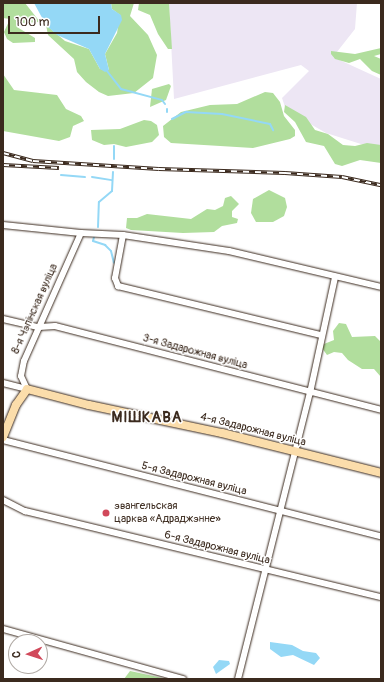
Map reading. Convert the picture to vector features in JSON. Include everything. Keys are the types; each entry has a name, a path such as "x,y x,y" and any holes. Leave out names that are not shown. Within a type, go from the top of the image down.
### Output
{"main road":[{"path":"3,437 16,405 27,389"},
{"name":"4-я Задарожная вуліца","path":"27,389 295,451 381,473"}],"street":[{"path":"3,225 81,233 124,234 229,251 381,287"},
{"name":"8-я Чэпінская вуліца","path":"27,389 21,376 24,361 81,233"},
{"path":"124,234 116,278 118,286 321,335"},
{"path":"238,679 264,570 281,511 310,393 321,335 335,277"},
{"name":"3-я Задарожная вуліца","path":"3,319 39,327 55,326 310,393 381,410"},
{"name":"4-я Задарожная вуліца","path":"3,383 27,389"},
{"name":"5-я Задарожная вуліца","path":"3,440 381,536"},
{"name":"6-я Задарожная вуліца","path":"3,500 24,511 381,598"},
{"path":"3,629 183,679"}],"shaded area":[{"path":"169,3 357,3 355,29 333,57 381,79 381,146 361,144 326,133 286,110 282,98 309,71 301,65 174,99"}],"green space":[{"path":"3,3 25,3 40,22 22,23 17,27 35,38 35,42 13,43 7,39 4,32 10,19 3,18"},
{"path":"111,3 134,3 130,16 148,35 157,55 153,78 134,93 108,96 99,92 86,82 77,72 74,59 48,35 46,25 65,41 89,49 100,69 109,70 105,54 117,33 120,15 112,9"},
{"path":"139,3 169,3 172,49 168,49 158,34 150,15 138,10"},
{"path":"381,48 381,54 374,56 381,59 381,75 372,71 360,59 349,63 335,59 331,54 331,51 355,54"},
{"path":"3,74 14,90 57,95 66,109 81,116 84,121 73,126 70,137 59,141 3,131"},
{"path":"169,84 171,86 166,100 150,107 152,89"},
{"path":"265,92 273,93 280,102 284,116 295,130 295,136 290,139 253,148 171,143 164,137 163,126 181,112 210,105 237,104"},
{"path":"285,105 306,117 315,130 328,134 343,145 355,146 367,143 381,145 381,163 360,160 342,166 335,164 324,146 306,142 295,122 284,112"},
{"path":"144,120 151,121 157,125 159,135 152,142 126,147 114,144 104,145 92,140 91,130 120,129"},
{"path":"269,190 285,198 287,207 284,216 273,222 256,222 251,213 253,199"},
{"path":"231,196 239,204 232,211 232,217 238,219 237,223 222,226 214,232 183,233 131,230 126,228 127,218 137,218 147,214 191,219 207,209 215,210 223,206 225,198"},
{"path":"339,323 346,324 352,337 375,336 381,342 381,377 374,369 362,369 348,360 342,353 334,352 327,355 322,348 324,344 334,340 333,331"},
{"path":"130,671 167,679 124,679"}],"water":[{"path":"34,3 111,3 112,9 121,15 122,20 105,54 109,70 105,72 100,69 89,49 57,35 46,25"},
{"path":"270,642 292,645 303,651 316,653 320,658 314,665 293,655 281,657 270,649"},
{"path":"219,660 229,661 230,664 216,674 213,667"}],"waterway":[{"path":"107,71 121,89 162,100 165,104"},
{"path":"172,119 186,112 222,114 270,124 273,130"},
{"path":"114,146 114,159"},
{"path":"98,227 99,202 112,191 113,172"},
{"path":"61,175 85,177"},
{"path":"92,177 112,180"},
{"path":"94,237 93,241 105,245 111,251 114,263"}],"railway":[{"path":"3,153 33,161 159,169 285,173 342,177 381,185"},
{"path":"3,165 59,168"}],"place":[{"name":"эвангельская царква «Адраджэнне»","path":"106,513"}],"district":[{"name":"МІШКАВА","path":"147,418"}]}
